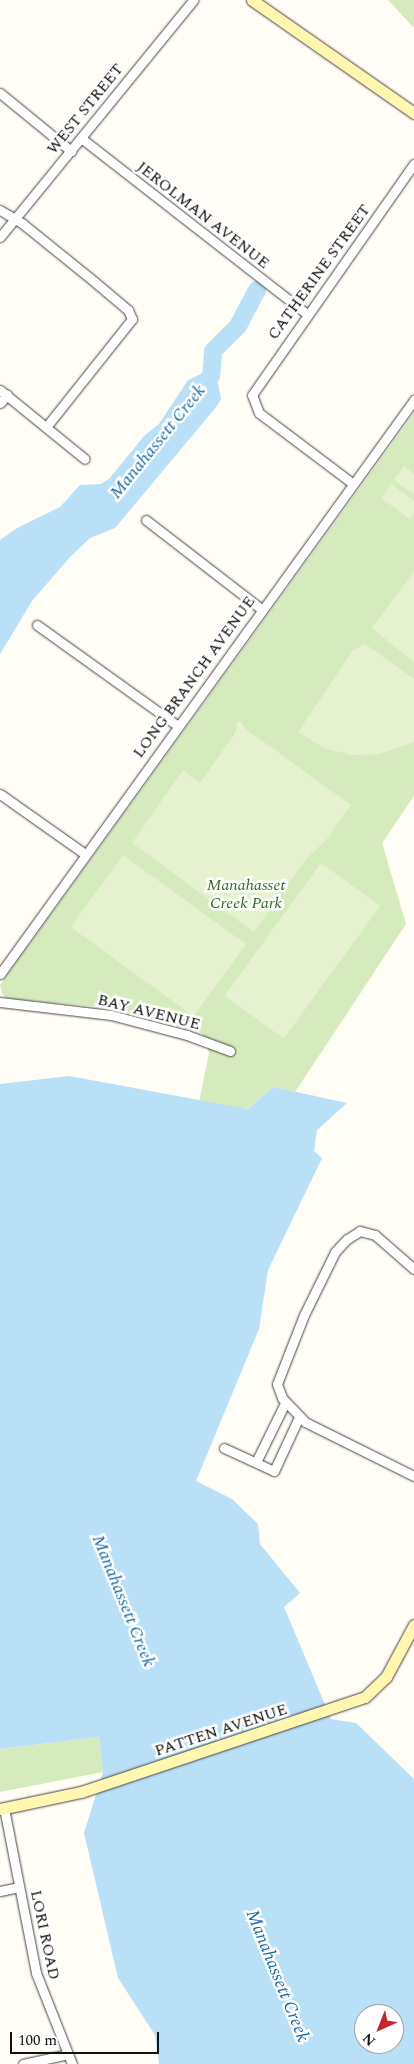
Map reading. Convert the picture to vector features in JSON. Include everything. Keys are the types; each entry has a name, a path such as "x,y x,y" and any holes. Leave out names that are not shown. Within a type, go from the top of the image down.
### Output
{"street":[{"name":"WEST STREET","path":"0,236 193,0"},
{"path":"252,0 414,113"},
{"path":"0,93 71,151"},
{"name":"JEROLMAN AVENUE","path":"82,138 308,314"},
{"name":"CATHERINE STREET","path":"352,483 259,413 252,398 253,389 414,164"},
{"path":"0,210 90,278 128,310 132,319 46,427"},
{"path":"0,403 3,392 85,459"},
{"name":"LONG BRANCH AVENUE","path":"0,974 261,609 414,400"},
{"path":"146,520 261,609"},
{"path":"37,625 178,726"},
{"path":"0,794 85,854"},
{"name":"BAY AVENUE","path":"0,1002 111,1015 187,1035 230,1051"},
{"path":"413,1473 299,1417 285,1402 279,1392 278,1375 304,1314 341,1244 360,1231 368,1232 384,1240 414,1269"},
{"path":"256,1462 285,1402"},
{"path":"224,1448 274,1471 299,1417"},
{"name":"PATTEN AVENUE","path":"2,1808 80,1792 337,1708 365,1697 383,1681 414,1627"},
{"name":"LORI ROAD","path":"2,1808 36,1973 72,2064"},
{"path":"0,1891 19,1887"},
{"path":"23,2064 68,2054"}],"green space":[{"path":"388,0 414,0 414,27 412,26"},
{"name":"Manahasset Creek Park","path":"414,413 414,796 382,843 406,924 295,1092 273,1087 248,1109 199,1102 209,1053 202,1033 115,1008 8,999 2,994 0,985"},
{"path":"404,466 414,474 414,494 394,480"},
{"path":"391,484 414,501 414,513 410,519 381,498"},
{"path":"414,571 414,662 372,628"},
{"path":"365,644 414,679 414,742 379,754 351,755 324,748 298,732 353,650"},
{"path":"240,721 247,730 351,805 326,840 306,859 254,932 132,843 183,770 200,783 236,732 236,724"},
{"path":"123,855 246,944 194,1016 71,927"},
{"path":"321,863 380,906 284,1039 225,996"},
{"path":"99,1737 103,1772 0,1792 0,1749"}],"water":[{"path":"203,373 218,383 221,399 217,406 115,528 90,538 70,557 32,601 0,654 0,540 17,528 60,507 80,485 101,484 109,479 144,436 159,424 188,380"},
{"path":"69,1076 248,1109 273,1087 347,1103 317,1130 314,1151 322,1158 268,1270 259,1329 196,1481 232,1499 258,1524 260,1544 300,1593 284,1607 331,1719 356,1723 414,1779 414,2064 159,2064 155,2035 118,1978 84,1833 103,1772 99,1737 0,1749 0,1084"}],"waterway":[{"name":"Manahassett Creek","path":"197,394 211,376 213,351 238,326 257,290"}]}
